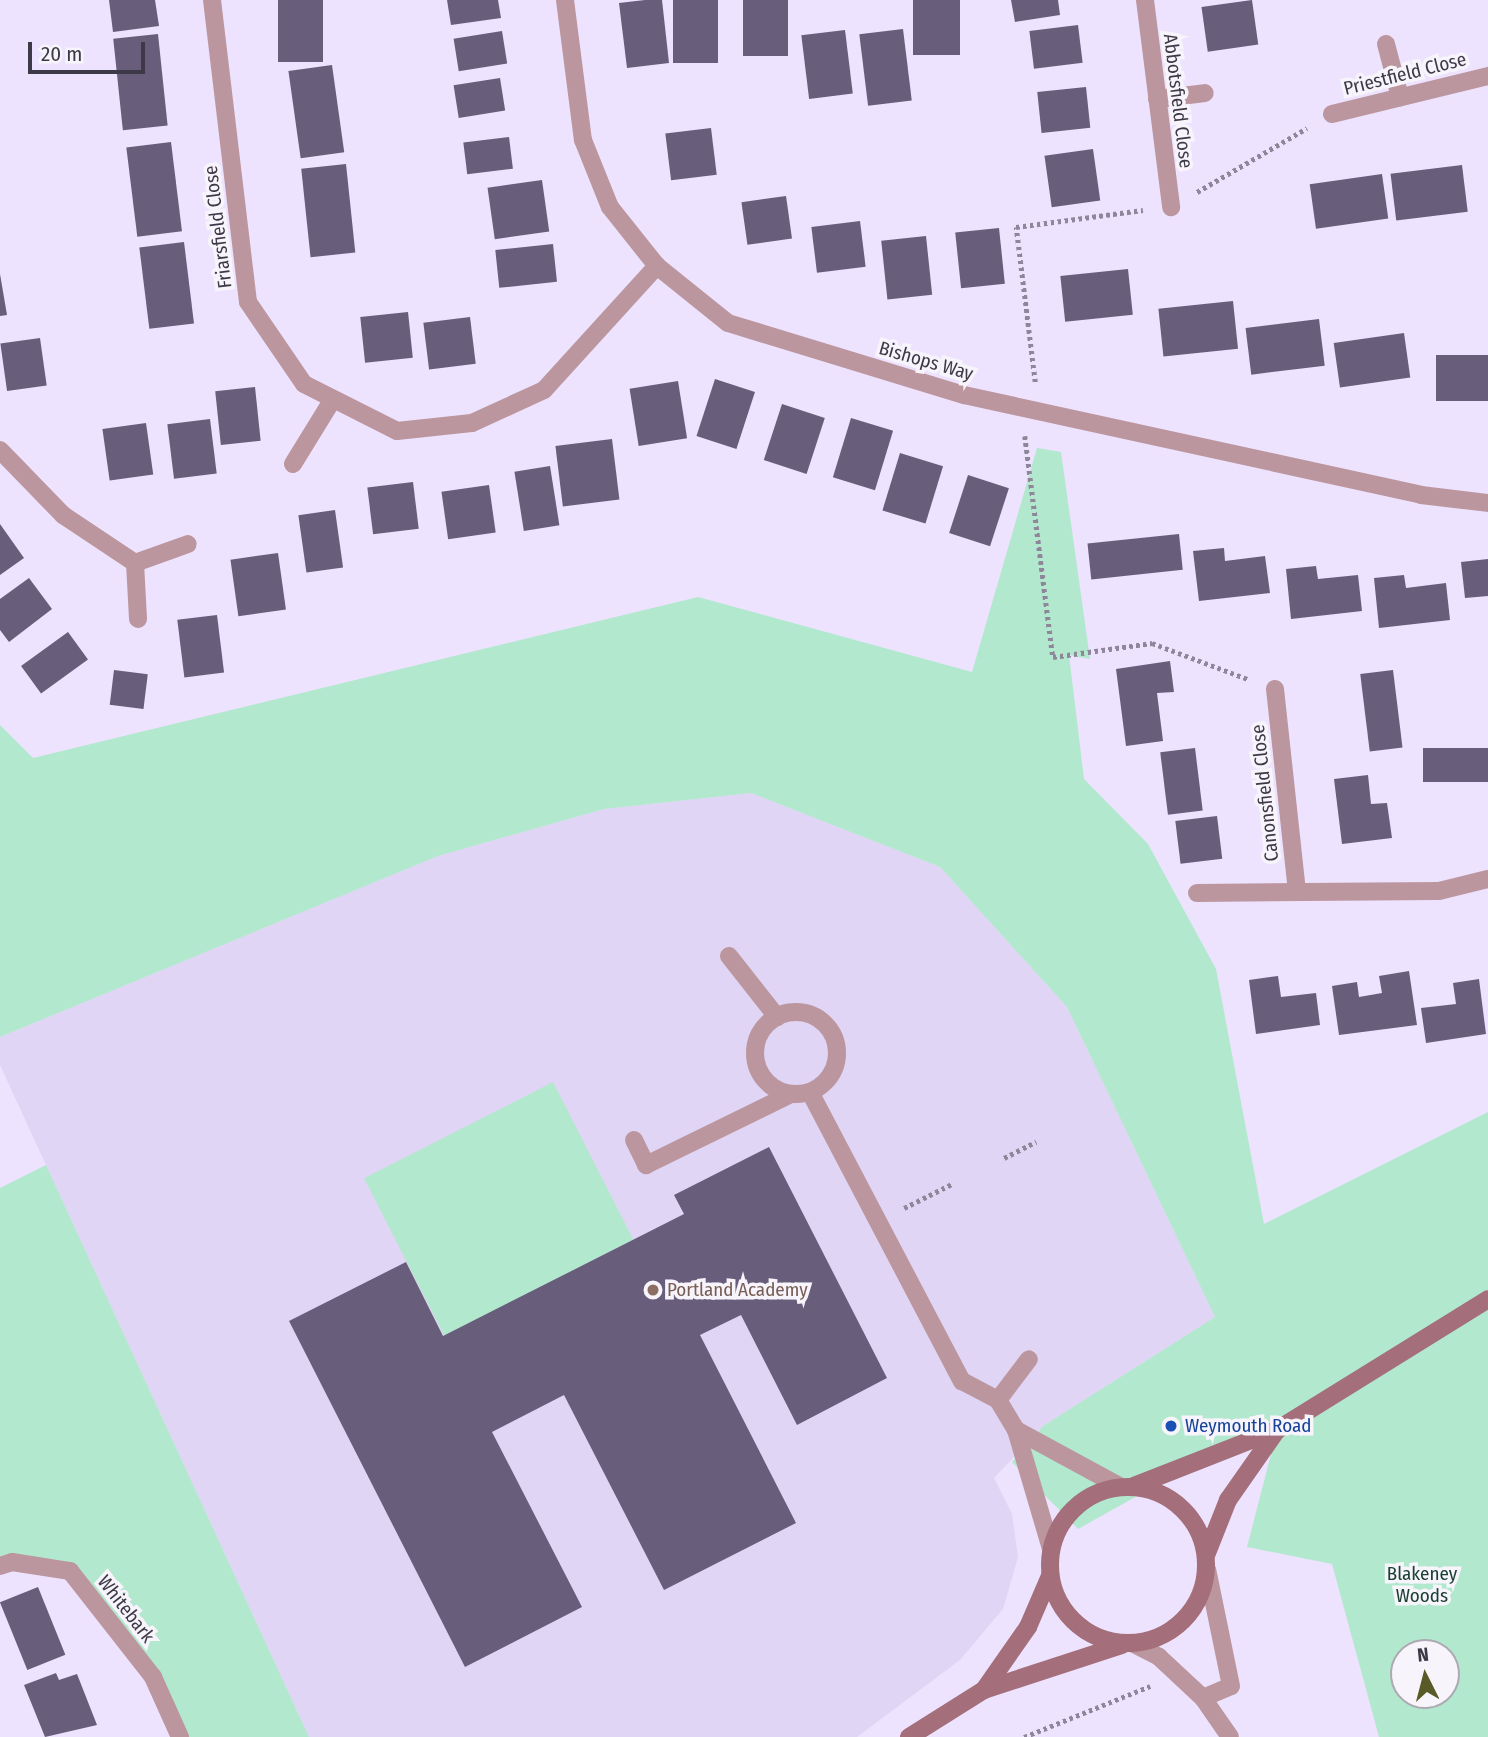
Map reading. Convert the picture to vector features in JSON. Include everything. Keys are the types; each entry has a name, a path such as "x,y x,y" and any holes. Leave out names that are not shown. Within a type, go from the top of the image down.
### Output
{"street":[{"name":"Friarsfield Close","path":"212,0 248,302 304,384 397,431 472,423 544,390 657,266"},
{"name":"Bishops Way","path":"565,0 583,140 610,207 657,266 727,323 1030,409 1421,495 1488,503"},
{"name":"Abbotsfield Close","path":"1145,0 1171,207"},
{"path":"1386,44 1400,97"},
{"name":"Priestfield Close","path":"1332,114 1488,76"},
{"path":"1157,99 1205,93"},
{"path":"293,464 333,399"},
{"path":"0,450 64,515 135,563"},
{"path":"135,563 188,544"},
{"path":"135,563 138,619"},
{"name":"Canonsfield Close","path":"1275,689 1297,892"},
{"path":"1196,893 1439,891 1488,879"},
{"path":"729,956 777,1017"},
{"path":"634,1140 646,1166 791,1094 810,1092 835,1067 834,1038 812,1016 777,1017 760,1033 755,1057 766,1081 791,1094"},
{"path":"810,1092 962,1381 998,1400 1016,1430 1051,1549 1050,1574 1056,1596 1083,1630 1130,1644 1180,1674 1203,1698 1230,1737"},
{"path":"1051,1549 1069,1514 1083,1500 1128,1487 1277,1430 1488,1299"},
{"path":"998,1400 1029,1359"},
{"path":"1016,1430 1128,1487 1182,1507 1207,1561 1231,1686 1203,1698"},
{"path":"909,1737 984,1690 1176,1628 1203,1591 1207,1561 1228,1500 1277,1430"},
{"name":"Whitebark","path":"0,1566 12,1562 70,1571 153,1676 180,1737"},
{"path":"984,1690 1028,1627 1050,1574"}],"path":[{"path":"1275,689 1152,643 1053,657 1016,227 1171,207 1332,114"},
{"path":"1004,1158 1036,1142"},
{"path":"904,1208 952,1184"},
{"path":"1024,1737 1180,1674"}],"shaded area":[{"name":"Portland Academy","path":"751,793 940,867 1067,1007 1215,1317 1043,1426 994,1478 1012,1514 1018,1557 1003,1609 960,1660 857,1737 309,1737 0,1065 0,1037 438,856 604,809"}],"green space":[{"name":"Blakeney Woods","path":"1037,448 1061,452 1090,659 1069,655 1084,779 1148,844 1216,969 1264,1224 1488,1112 1488,1737 1379,1737 1332,1564 1247,1547 1277,1431 1223,1448 1078,1529 1012,1462 1043,1426 1215,1317 1067,1007 940,867 751,793 604,809 438,856 0,1037 0,725 33,758 698,597 972,672"},
{"path":"553,1082 633,1240 444,1336 364,1178"},
{"path":"46,1165 309,1737 180,1737 153,1677 70,1571 0,1566 0,1188"}],"building":[{"path":"109,0 155,0 159,26 113,32"},
{"path":"278,0 323,0 323,62 278,62"},
{"path":"447,0 498,0 501,18 451,25"},
{"path":"662,0 669,63 627,68 619,3"},
{"path":"673,0 718,0 718,63 673,63"},
{"path":"743,0 788,0 788,56 743,56"},
{"path":"913,0 960,0 960,55 913,55"},
{"path":"1011,0 1058,0 1060,15 1015,22"},
{"path":"1252,0 1258,45 1208,52 1201,7"},
{"path":"1078,25 1083,63 1034,69 1029,31"},
{"path":"903,29 912,100 868,106 859,34"},
{"path":"845,30 853,94 809,99 801,35"},
{"path":"502,31 507,64 459,71 454,39"},
{"path":"158,34 168,125 123,130 113,39"},
{"path":"332,65 344,152 301,158 288,71"},
{"path":"500,78 505,111 459,118 454,85"},
{"path":"1086,87 1090,128 1042,133 1037,92"},
{"path":"711,128 717,175 671,180 665,134"},
{"path":"509,137 513,169 467,174 463,143"},
{"path":"171,142 182,231 137,237 126,147"},
{"path":"1093,149 1100,200 1052,207 1044,156"},
{"path":"346,164 355,253 311,257 301,169"},
{"path":"1462,165 1468,212 1396,220 1391,174"},
{"path":"1382,174 1388,219 1316,229 1310,184"},
{"path":"542,180 549,231 495,239 488,188"},
{"path":"786,196 792,239 747,245 741,202"},
{"path":"860,221 866,267 817,273 811,227"},
{"path":"999,228 1005,284 961,288 955,233"},
{"path":"926,236 932,295 887,299 881,241"},
{"path":"184,242 194,323 149,329 139,247"},
{"path":"553,244 557,282 499,288 495,250"},
{"path":"1128,269 1133,315 1065,322 1060,276"},
{"path":"0,274 7,315 0,316"},
{"path":"1233,301 1238,349 1163,357 1158,309"},
{"path":"408,312 413,358 365,363 360,317"},
{"path":"470,317 476,364 429,369 423,323"},
{"path":"1319,319 1325,366 1251,375 1246,328"},
{"path":"1404,333 1410,378 1340,387 1334,343"},
{"path":"40,338 47,386 7,391 0,344"},
{"path":"1436,355 1488,355 1488,401 1436,401"},
{"path":"715,379 755,392 736,449 696,436"},
{"path":"678,381 687,438 639,446 630,389"},
{"path":"255,387 261,441 221,445 215,391"},
{"path":"782,404 825,418 807,474 764,460"},
{"path":"851,418 893,431 875,490 833,477"},
{"path":"210,419 217,474 174,479 167,424"},
{"path":"146,423 153,474 110,481 102,429"},
{"path":"612,439 619,500 563,506 555,446"},
{"path":"900,453 943,466 925,524 882,510"},
{"path":"550,466 559,525 524,531 514,472"},
{"path":"968,475 1009,488 990,546 949,533"},
{"path":"413,482 419,529 373,534 367,488"},
{"path":"489,485 496,533 448,539 441,492"},
{"path":"335,510 343,567 306,573 298,515"},
{"path":"0,524 24,558 0,575"},
{"path":"1179,534 1183,570 1091,579 1088,544"},
{"path":"1224,548 1225,561 1265,556 1270,593 1199,601 1193,551"},
{"path":"278,553 286,609 238,616 230,560"},
{"path":"1488,559 1488,596 1465,598 1461,562"},
{"path":"1316,566 1318,579 1358,575 1362,611 1291,619 1286,569"},
{"path":"1404,575 1406,588 1446,583 1450,620 1379,628 1374,578"},
{"path":"29,578 52,609 9,642 0,630 0,599"},
{"path":"217,615 224,673 184,677 177,620"},
{"path":"68,632 88,660 41,694 21,666"},
{"path":"1170,661 1174,692 1157,693 1163,741 1126,746 1116,669"},
{"path":"114,670 148,674 143,709 110,705"},
{"path":"1393,670 1403,747 1370,751 1360,674"},
{"path":"1195,748 1203,811 1168,815 1160,752"},
{"path":"1423,748 1488,748 1488,782 1423,782"},
{"path":"1368,775 1371,804 1387,803 1392,838 1342,844 1334,779"},
{"path":"1217,816 1222,859 1181,864 1175,821"},
{"path":"1409,971 1417,1025 1339,1035 1332,986 1357,982 1359,997 1382,993 1379,976"},
{"path":"1278,976 1281,997 1316,993 1320,1025 1256,1034 1249,980"},
{"path":"1479,979 1486,1034 1426,1043 1421,1008 1456,1004 1453,983"},
{"path":"769,1147 887,1378 797,1425 741,1315 700,1335 796,1523 664,1590 564,1395 492,1432 582,1607 465,1667 289,1321 406,1262 443,1336 684,1214 674,1195"},
{"path":"38,1587 65,1655 27,1670 0,1602"},
{"path":"56,1673 59,1680 77,1674 97,1725 45,1737 24,1685"}],"place":[{"name":"Portland Academy","path":"653,1290"},
{"name":"Weymouth Road","path":"1171,1426"}]}
